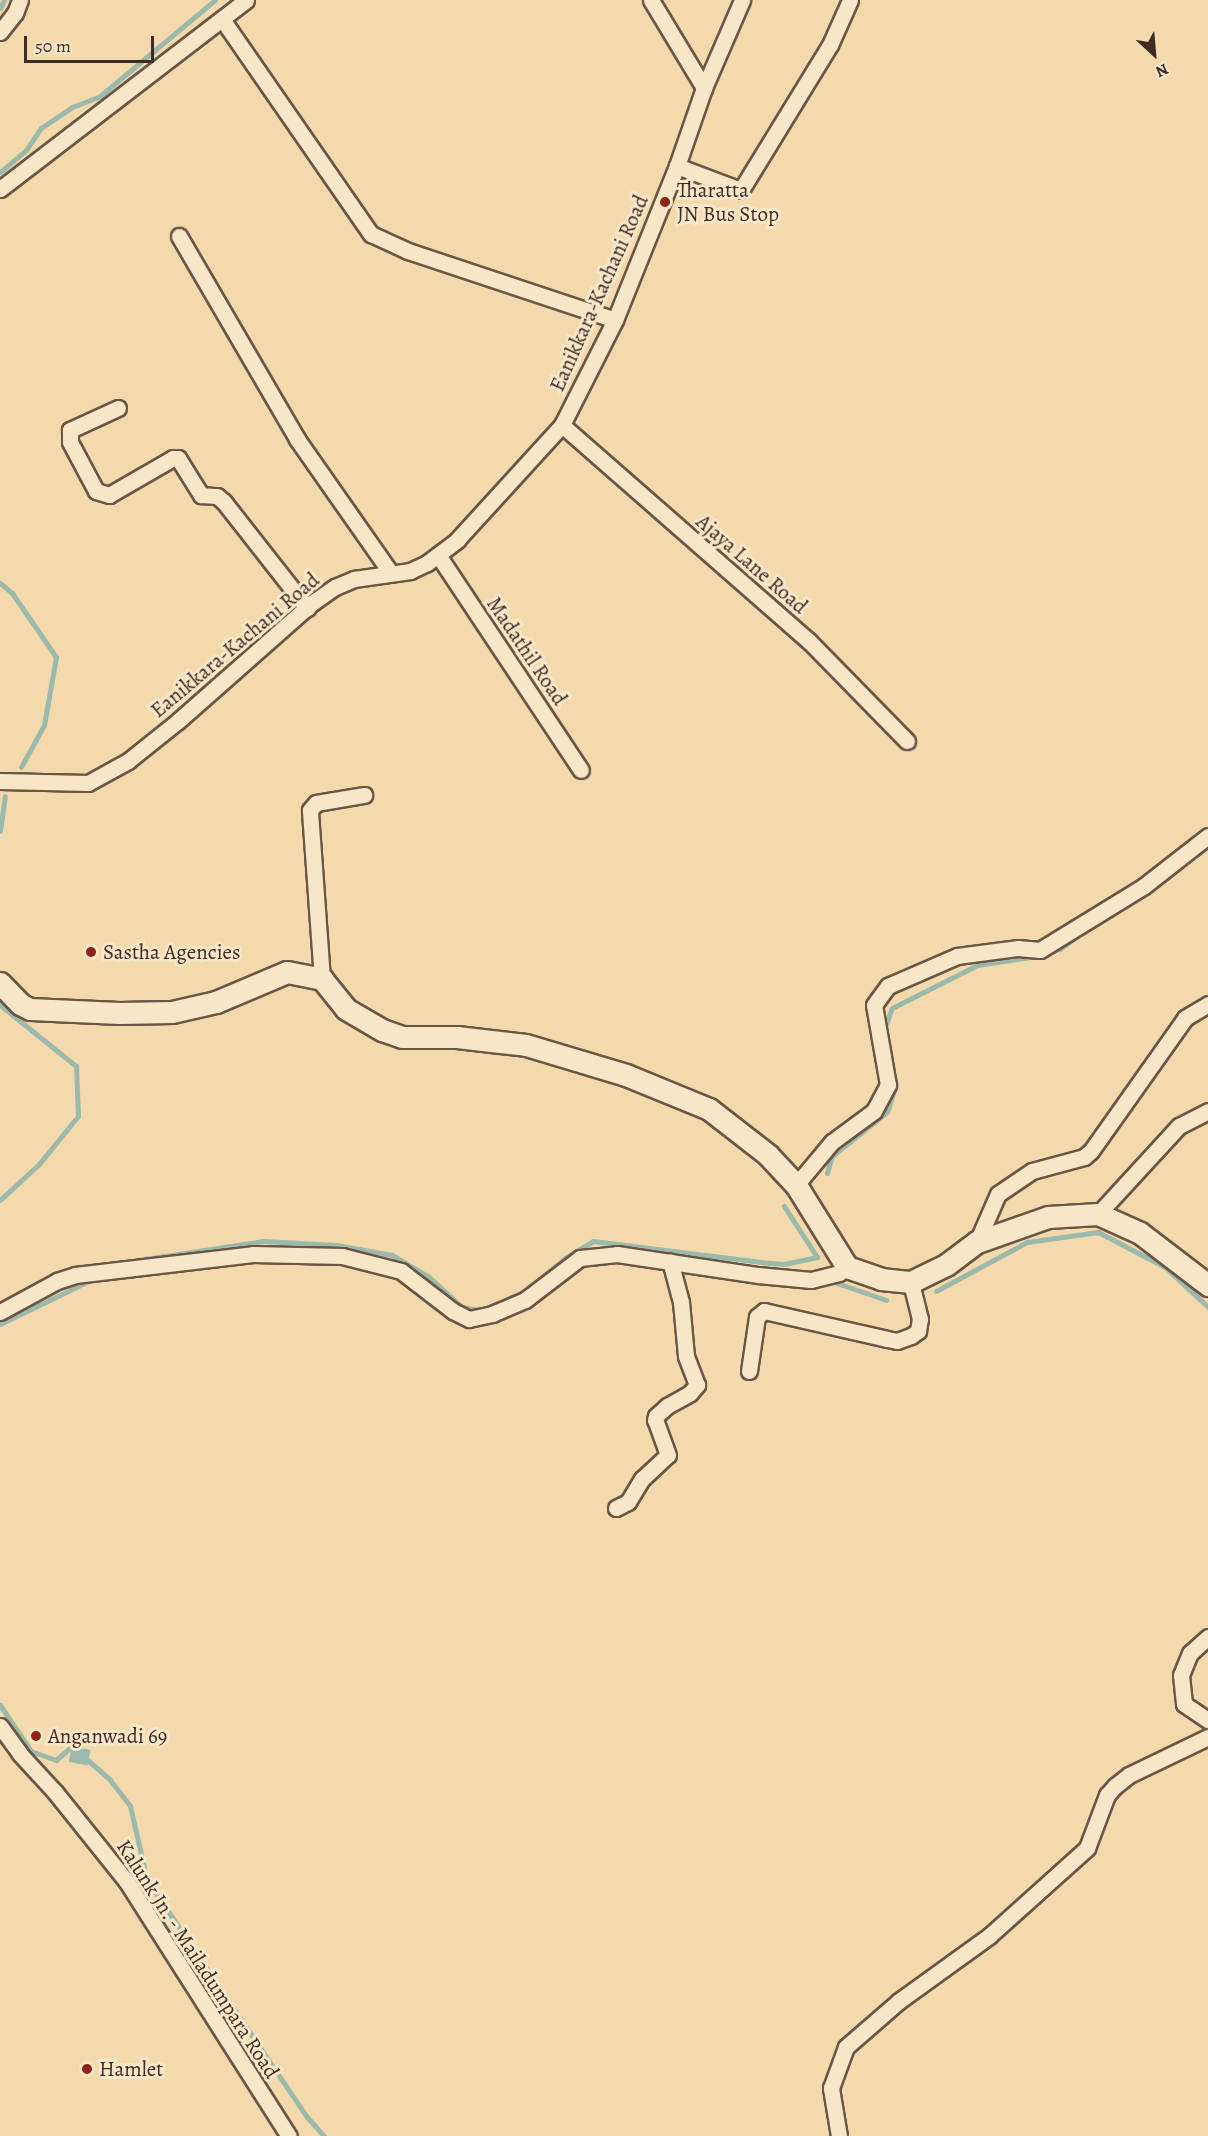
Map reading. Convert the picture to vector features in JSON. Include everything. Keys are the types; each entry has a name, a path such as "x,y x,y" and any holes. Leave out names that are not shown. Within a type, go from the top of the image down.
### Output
{"main road":[{"path":"0,982 20,1004 30,1009 119,1013 172,1012 205,1004 287,972 322,979 346,1009 382,1030 402,1037 457,1037 526,1045 626,1075 709,1109 768,1155 796,1185 847,1267 881,1279 911,1282 946,1265 977,1242 1048,1217 1098,1214 1140,1233 1208,1286"}],"street":[{"path":"0,32 15,14 20,0"},
{"path":"0,189 246,0"},
{"path":"651,0 704,88"},
{"name":"Eanikkara-Kachani Road","path":"0,781 88,783 118,766 215,691 307,608 335,587 354,579 410,571 438,555 457,540 562,425 615,320 677,166 704,88 742,0"},
{"path":"677,166 741,190 830,45 850,0"},
{"path":"222,19 371,234 408,251 615,320"},
{"path":"179,236 297,439 391,573"},
{"path":"118,408 70,430 70,441 96,490 109,495 173,458 178,458 201,495 217,496 224,502 307,608"},
{"name":"Ajaya Lane Road","path":"562,425 808,641 907,741"},
{"name":"Madathil Road","path":"438,555 582,770"},
{"path":"322,979 310,810 316,803 364,795"},
{"path":"796,1185 832,1142 874,1111 888,1085 874,1005 888,986 957,956 1018,948 1040,950 1144,886 1208,836"},
{"path":"977,1242 998,1194 1032,1171 1084,1157 1102,1139 1185,1018 1208,1004"},
{"path":"1098,1214 1179,1126 1208,1111"},
{"path":"0,1312 57,1281 75,1275 253,1254 342,1256 401,1270 453,1311 469,1319 492,1314 525,1300 580,1258 617,1254 758,1275 811,1280 839,1273 847,1267"},
{"path":"616,1509 628,1502 642,1479 668,1455 655,1419 656,1416 667,1406 690,1393 697,1385 686,1356 681,1302 670,1261"},
{"path":"749,1371 757,1317 764,1311 897,1341 912,1336 918,1331 920,1319 911,1282"},
{"path":"1208,1637 1190,1653 1180,1675 1184,1704 1208,1720"},
{"name":"Kalunk Jn. - Mailadumpara Road","path":"0,1726 20,1754 55,1791 127,1882 289,2136"},
{"path":"839,2136 831,2088 846,2047 899,2001 989,1936 1087,1848 1107,1795 1115,1786 1129,1775 1208,1737"}],"shaded area":[{"path":"72,1746 91,1750 87,1766 69,1762"}],"waterway":[{"path":"0,8 4,0"},
{"path":"0,172 26,150 41,128 72,107 100,96 215,0"},
{"path":"0,583 12,593 56,657 44,725 21,767"},
{"path":"0,831 5,796"},
{"path":"1196,855 1208,846"},
{"path":"1048,952 1060,949 1081,933"},
{"path":"885,1027 892,1008 977,965 1037,956"},
{"path":"0,1005 76,1066 78,1116 39,1164 0,1200"},
{"path":"827,1173 832,1156 887,1112 896,1085 894,1077"},
{"path":"138,1260 264,1241 336,1245 392,1255 429,1277 462,1307 482,1310 525,1291 565,1258 593,1241 770,1263 784,1264 817,1257 784,1206"},
{"path":"936,1291 1027,1242 1098,1232 1165,1267 1208,1307"},
{"path":"0,1324 95,1278"},
{"path":"834,1282 886,1300"},
{"path":"0,1705 31,1751 56,1760 72,1746 75,1749"},
{"path":"84,1757 110,1780 130,1806 147,1880 307,2117 324,2136"}],"place":[{"name":"Tharatta JN Bus Stop","path":"665,202"},
{"name":"Sastha Agencies","path":"91,952"},
{"name":"Anganwadi 69","path":"36,1736"},
{"name":"Hamlet","path":"87,2069"}]}
